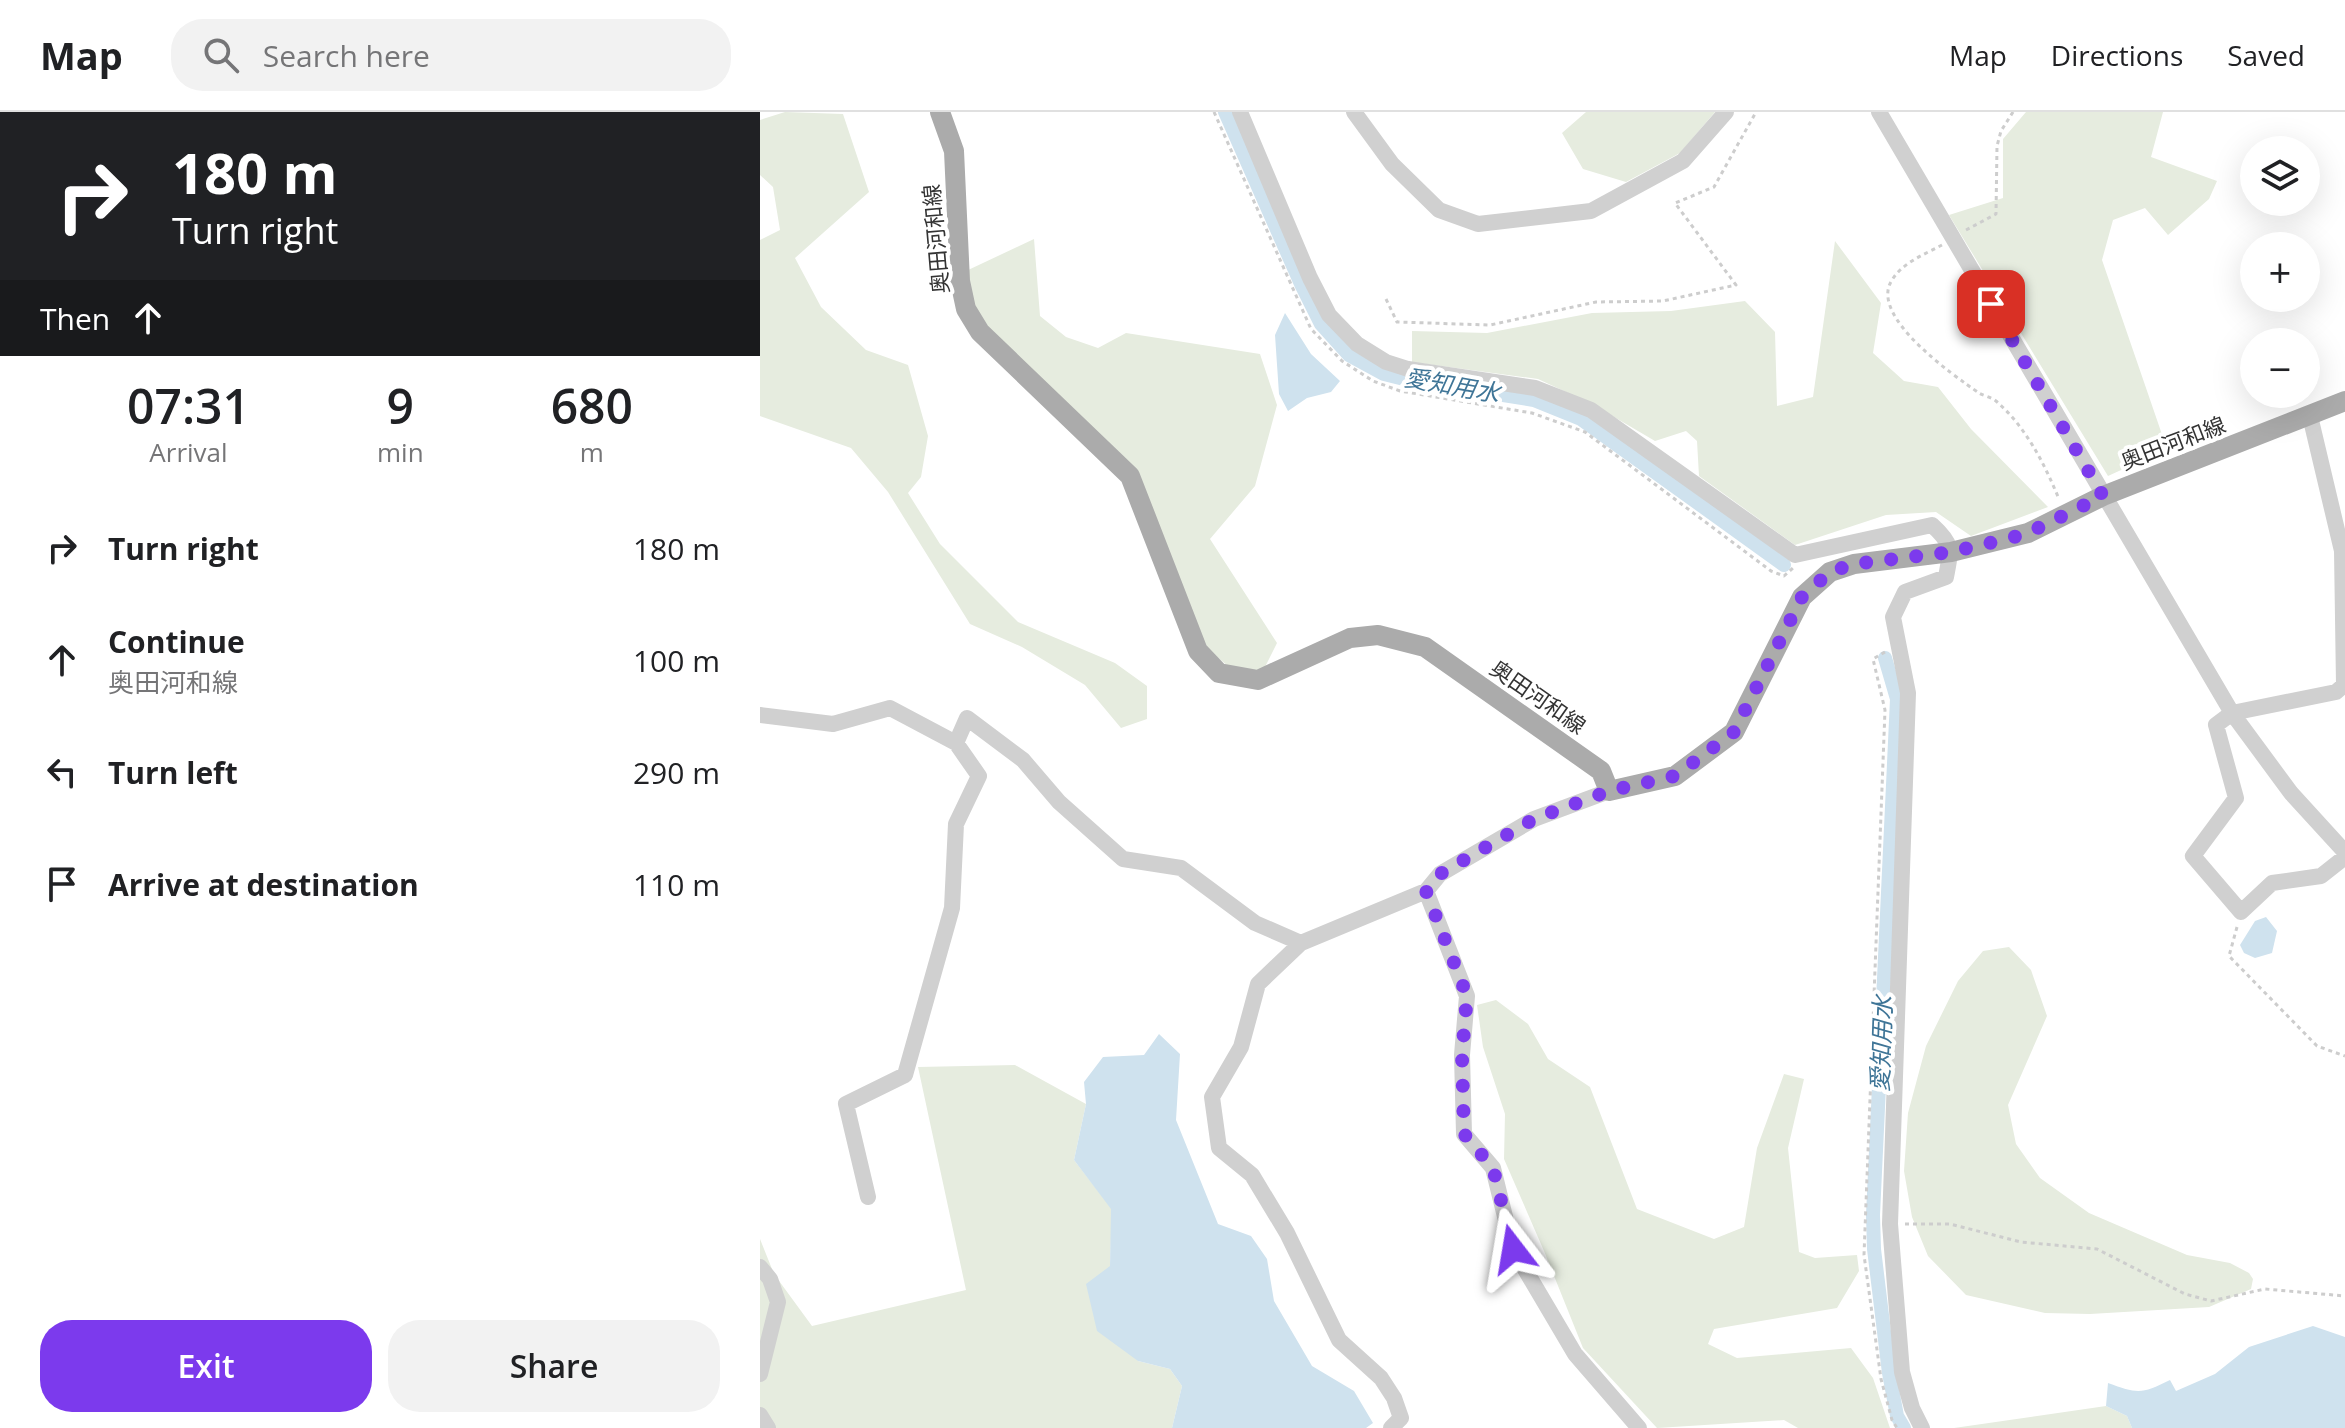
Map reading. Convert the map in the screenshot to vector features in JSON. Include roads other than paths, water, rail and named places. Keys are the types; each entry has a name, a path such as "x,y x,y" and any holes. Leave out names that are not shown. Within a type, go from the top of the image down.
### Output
{"main road":[{"name":"奥田河和線","path":"940,112 954,151 960,281 966,309 980,332 1130,476 1198,651 1219,673 1258,680 1350,638 1378,635 1425,647 1601,771 1609,791 1675,776 1734,732 1802,597 1830,572 1854,564 1951,552 2028,533 2103,496 2345,401"}],"street":[{"path":"1240,112 1310,278 1329,315 1357,344 1386,362 1408,369 1535,388 1591,410 1795,555 1932,525 1948,539 1951,552 1946,577 1905,592 1893,617 1908,693 1890,1224 1902,1372 1912,1408 1922,1428"},
{"path":"1354,112 1392,164 1439,210 1478,224 1591,211 1683,161 1726,112"},
{"path":"1879,112 2232,713 2291,793 2345,855 2321,876 2272,883 2241,912 2193,856 2236,798 2216,725 2232,713 2336,692 2344,685 2342,551 2310,416"},
{"path":"760,715 833,724 890,708 956,743 979,776 956,824 952,908 905,1075 846,1104 868,1197"},
{"path":"956,743 967,718 1023,760 1059,802 1123,859 1181,868 1255,923 1301,943"},
{"path":"1391,1428 1401,1418 1387,1387 1339,1340 1287,1233 1252,1175 1219,1148 1212,1097 1241,1047 1258,984 1301,943 1426,891 1440,874 1534,819 1609,791"},
{"path":"1426,891 1467,996 1462,1055 1464,1134 1493,1168 1513,1249 1575,1354 1639,1428"},
{"path":"760,1267 770,1279 778,1302 760,1374"},
{"path":"760,1415 768,1428"}],"water":[{"path":"1285,313 1311,354 1340,381 1331,392 1307,398 1288,411 1279,394 1275,335"},
{"path":"2266,917 2277,931 2272,953 2255,958 2244,953 2240,945 2255,921"},
{"path":"1159,1034 1180,1054 1176,1120 1218,1224 1251,1236 1267,1259 1274,1301 1312,1366 1354,1391 1373,1423 1366,1428 1172,1428 1182,1386 1170,1369 1138,1361 1097,1331 1086,1284 1110,1266 1111,1209 1074,1160 1086,1104 1084,1082 1103,1057 1144,1055"},
{"path":"2313,1326 2345,1337 2345,1428 2132,1428 2127,1416 2106,1406 2108,1383 2140,1391 2170,1380 2176,1391 2215,1374 2249,1347"}],"waterway":[{"name":"愛知用水","path":"1225,112 1321,324 1349,355 1384,374 1534,400 1581,419 1784,565"},
{"name":"愛知用水","path":"1885,658 1897,699 1873,1215 1874,1249 1889,1373 1897,1416 1904,1428"}]}
